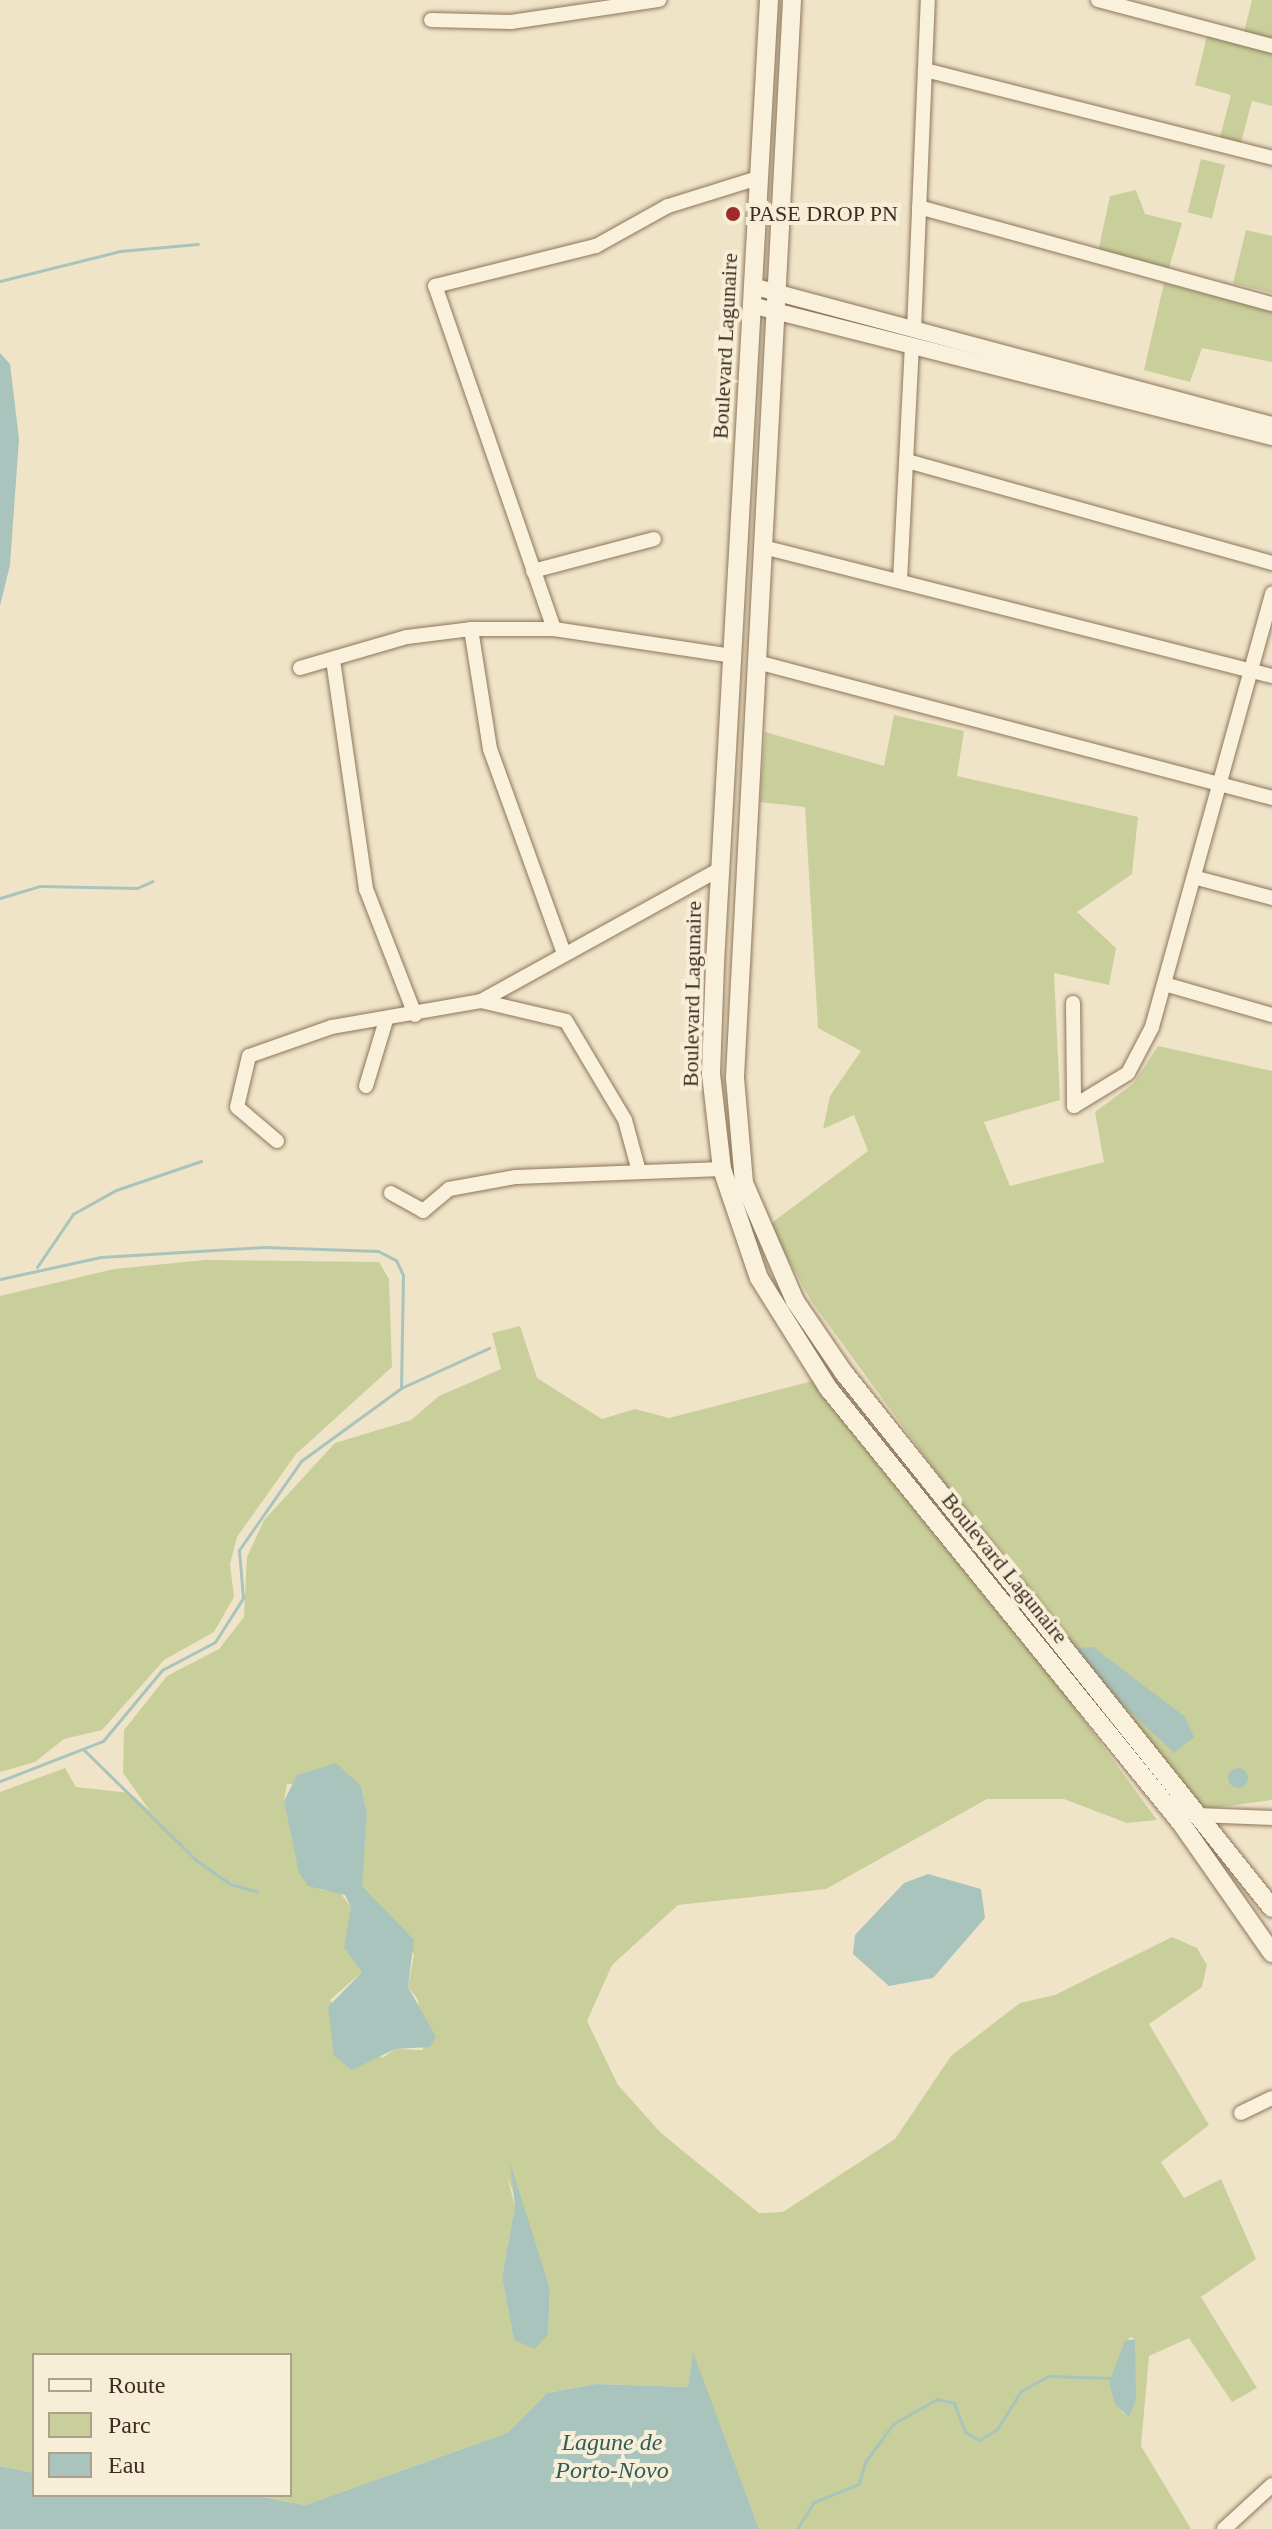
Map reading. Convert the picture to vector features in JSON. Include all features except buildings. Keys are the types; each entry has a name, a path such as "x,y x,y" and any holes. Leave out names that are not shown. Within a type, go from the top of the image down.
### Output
{"main road":[{"name":"Boulevard Lagunaire","path":"769,0 711,1074 722,1169 759,1278 828,1388 1181,1823 1272,1953"},
{"name":"Boulevard Lagunaire","path":"792,0 735,1078 741,1168 761,1228 795,1301 844,1373 1272,1908"}],"street":[{"path":"431,20 511,22 659,0"},
{"path":"900,581 928,0"},
{"path":"1098,0 1272,46"},
{"path":"925,70 1272,158"},
{"path":"554,629 435,286 596,246 668,206 758,178"},
{"path":"919,207 1272,304"},
{"path":"752,286 777,303"},
{"path":"751,305 777,303 1272,425"},
{"path":"913,338 1272,437"},
{"path":"907,461 1272,563"},
{"path":"533,571 654,539"},
{"path":"763,547 1272,676"},
{"path":"1073,1003 1074,1106 1128,1073 1168,985 1255,672 1272,593"},
{"path":"300,668 407,637 471,629 554,629 732,656"},
{"path":"471,629 490,749 563,951"},
{"path":"333,660 366,889 415,1015"},
{"path":"757,662 1272,798"},
{"path":"277,1141 237,1107 245,1060 332,1027 415,1015 481,1001 563,951 720,869"},
{"path":"1197,878 1272,898"},
{"path":"1168,985 1272,1015"},
{"path":"481,1001 566,1021 621,1112 638,1168"},
{"path":"366,1086 386,1020"},
{"path":"391,1193 423,1211 449,1189 638,1168 722,1169"},
{"path":"1198,1815 1272,1818"},
{"path":"1241,2113 1272,2098"},
{"path":"1224,2529 1272,2485"}],"green space":[{"path":"1252,0 1272,0 1272,39 1244,32"},
{"path":"1207,36 1272,53 1272,106 1252,101 1241,143 1220,137 1231,95 1195,85"},
{"path":"1201,159 1225,165 1212,218 1188,212"},
{"path":"1136,190 1145,214 1182,223 1169,268 1098,252 1110,196"},
{"path":"1246,230 1272,236 1272,293 1233,283"},
{"path":"1164,283 1272,311 1272,362 1202,348 1190,382 1144,370"},
{"path":"894,715 964,731 957,776 1138,817 1132,874 1077,912 1116,948 1109,985 1054,973 1060,1100 984,1122 1010,1186 1104,1162 1095,1112 1134,1083 1158,1046 1272,1071 1272,1800 1184,1812 812,1302 769,1225 868,1151 854,1115 823,1129 830,1096 861,1051 818,1028 805,807 760,802 765,732 884,766"},
{"path":"205,1260 379,1262 389,1279 392,1367 296,1454 237,1537 230,1564 234,1597 214,1632 164,1660 102,1730 64,1739 35,1762 0,1772 0,1296 114,1269"},
{"path":"520,1326 537,1378 602,1419 635,1409 669,1418 832,1376 1157,1820 1127,1823 1064,1799 987,1799 826,1889 678,1905 612,1965 587,2021 618,2085 661,2133 759,2213 783,2212 895,2139 951,2056 1020,2003 1055,1995 1172,1937 1197,1948 1207,1965 1202,1987 1149,2024 1209,2125 1161,2162 1184,2198 1221,2179 1256,2259 1201,2297 1257,2388 1232,2402 1189,2338 1149,2356 1141,2446 1191,2529 759,2529 693,2354 688,2387 596,2384 547,2393 507,2433 305,2505 262,2497 292,2497 292,2353 32,2353 32,2473 0,2466 0,1792 65,1768 76,1787 130,1793 150,1811 123,1773 124,1730 167,1676 219,1649 244,1617 247,1557 264,1520 335,1443 411,1420 439,1396 501,1369 492,1333","holes":["287,1784 361,1786 367,1812 361,1886 414,1954 408,1987 418,2000 423,2050 395,2049 382,2058 330,2000 362,1972 351,1907 339,1891 321,1890 301,1861 284,1801","507,2176 550,2289 548,2334 514,2340 502,2277 515,2206","1130,2337 1135,2339 1124,2415 1109,2382"]}],"water":[{"path":"0,353 10,364 19,439 10,565 0,606"},
{"path":"1093,1647 1184,1716 1194,1737 1174,1753 1093,1676 1077,1648"},
{"path":"336,1763 361,1786 367,1812 362,1886 414,1940 408,1987 436,2037 430,2047 395,2049 352,2070 334,2056 328,2007 362,1972 344,1948 351,1907 345,1895 308,1886 299,1873 284,1801 297,1775"},
{"path":"1234,1768 1242,1768 1248,1778 1242,1788 1234,1788 1228,1782 1228,1774"},
{"path":"928,1874 981,1889 985,1918 933,1978 889,1986 853,1954 855,1935 904,1883"},
{"path":"510,2162 550,2289 548,2334 535,2349 514,2340 502,2277 515,2206"},
{"path":"1135,2339 1136,2400 1129,2417 1115,2404 1109,2382 1125,2341"},
{"name":"Lagune de Porto-Novo","path":"693,2352 759,2529 0,2529 0,2466 32,2473 32,2497 262,2497 305,2505 507,2433 547,2393 596,2384 688,2387"}],"waterway":[{"path":"0,281 120,251 198,244"},
{"path":"0,898 40,886 137,888 153,881"},
{"path":"37,1267 73,1214 116,1190 201,1161"},
{"path":"0,1279 101,1257 264,1247 378,1251 396,1260 403,1275 401,1388"},
{"path":"0,1781 103,1741 162,1670 215,1642 243,1598 239,1550 301,1461 401,1388 489,1348"},
{"path":"83,1749 196,1860 230,1884 257,1891"},
{"path":"797,2529 814,2502 859,2484 865,2462 893,2424 937,2399 954,2403 965,2432 979,2440 997,2429 1021,2391 1048,2376 1112,2378"}],"place":[{"name":"PASE DROP PN","path":"733,214"}]}
